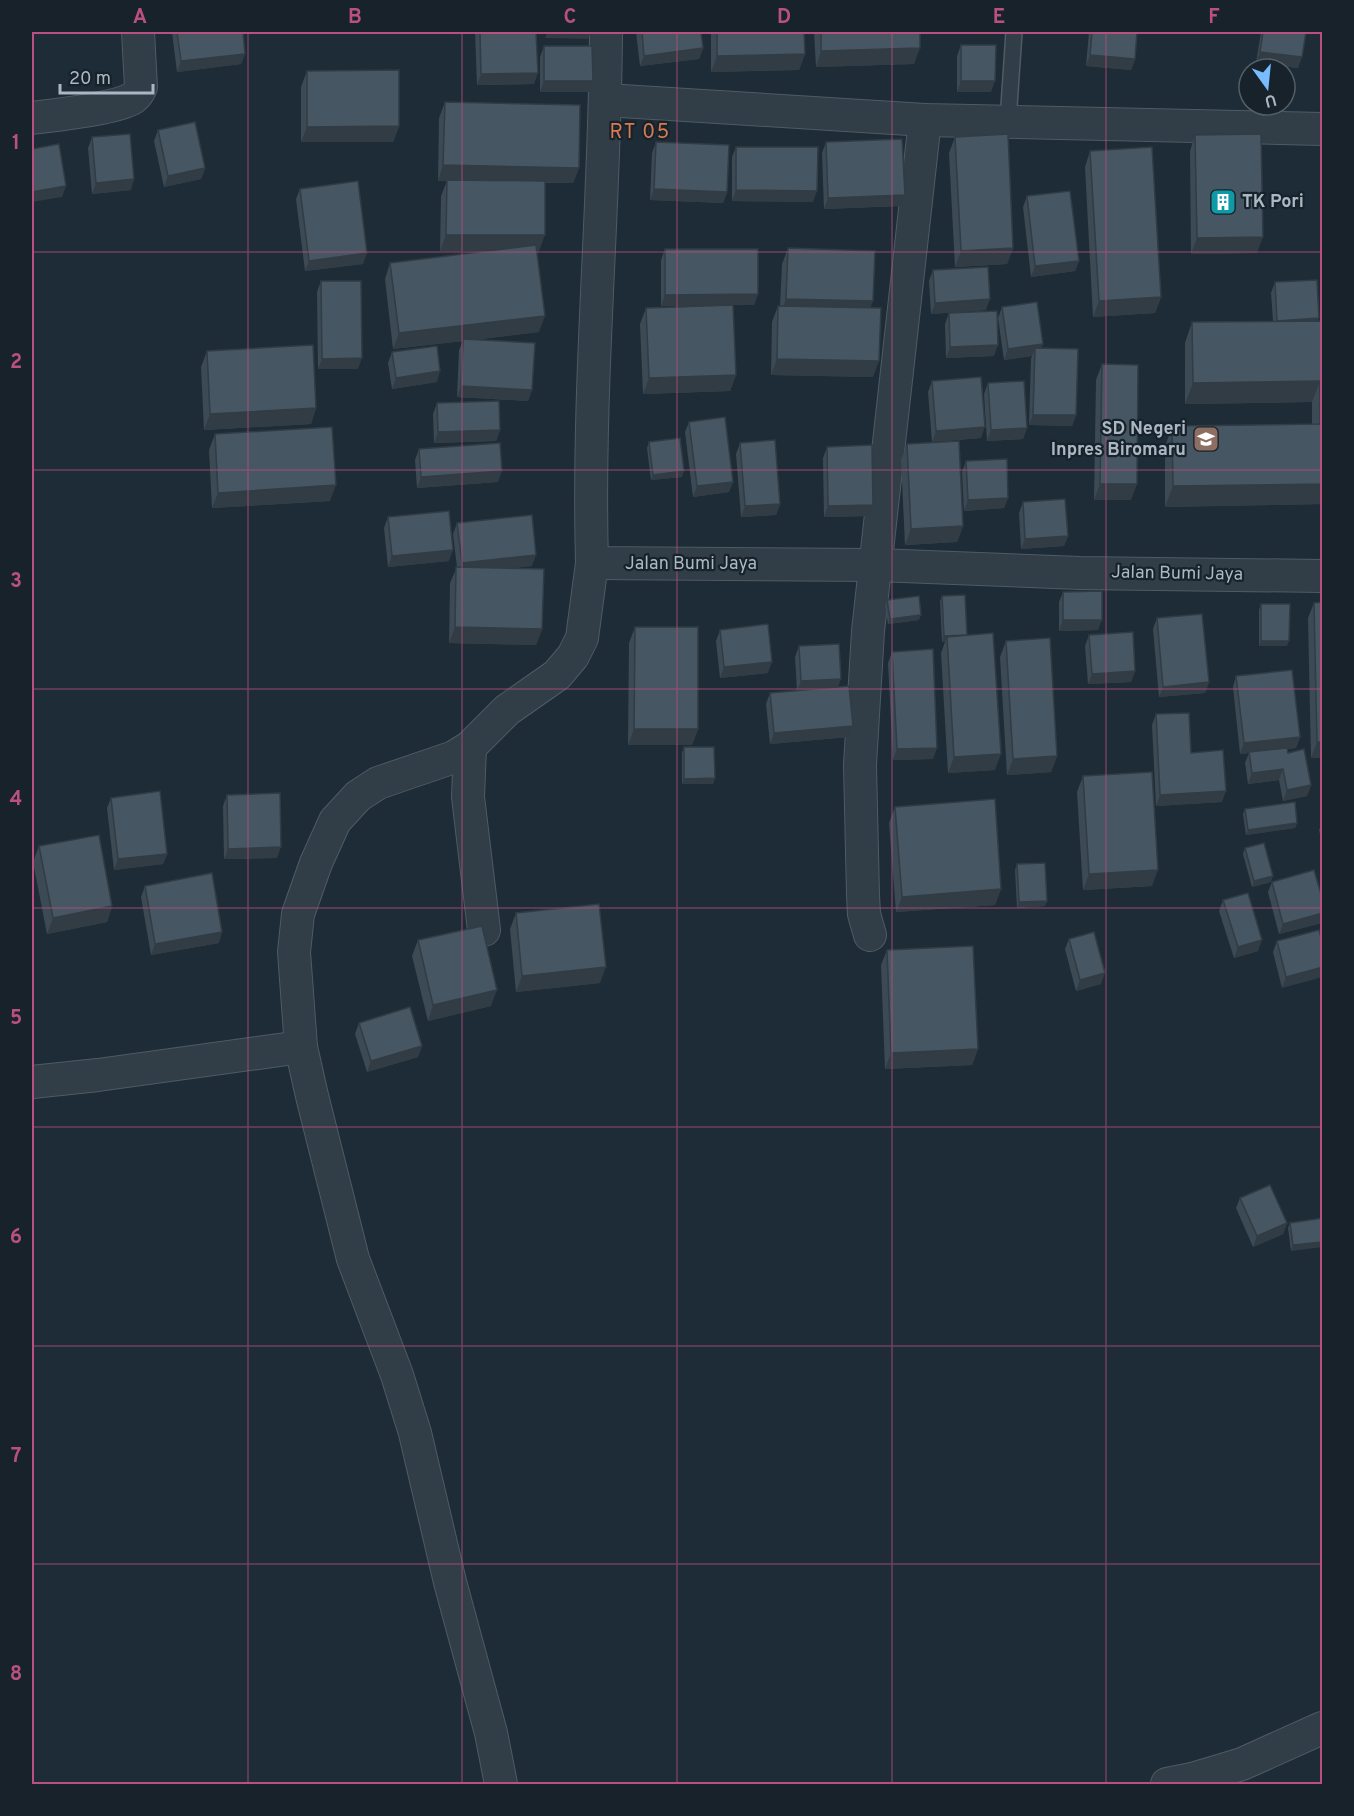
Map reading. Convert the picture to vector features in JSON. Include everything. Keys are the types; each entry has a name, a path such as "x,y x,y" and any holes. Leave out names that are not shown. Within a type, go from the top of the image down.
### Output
{"street":[{"path":"32,118 107,106 138,94 141,87 138,32"},
{"path":"501,1785 491,1733 450,1582 415,1433 397,1376 353,1259 315,1107 302,1047 294,952 298,914 316,862 334,821 357,796 378,783 454,757 470,747 507,710 557,675 573,656 582,638 592,563 590,496 606,100 606,32"},
{"path":"606,100 925,120 1323,129"},
{"path":"870,935 864,914 860,765 868,631 925,120"},
{"name":"Jalan Bumi Jaya","path":"592,563 877,565 1091,573 1323,576"},
{"path":"470,747 468,797 484,930"},
{"path":"32,1082 302,1047"},
{"path":"1167,1785 1242,1764 1323,1728"}],"lane":[{"path":"1008,121 1014,32"}],"building":[{"path":"177,32 243,32 245,54 181,61"},
{"path":"480,32 536,32 538,73 481,74"},
{"path":"590,32 590,34 547,33"},
{"path":"642,32 701,32 703,48 644,56"},
{"path":"717,32 804,32 805,54 717,56"},
{"path":"821,32 920,32 920,48 821,51"},
{"path":"1092,32 1137,32 1135,59 1090,55"},
{"path":"1263,32 1306,32 1302,57 1260,52"},
{"path":"961,45 996,45 995,81 961,81"},
{"path":"544,46 592,46 593,81 544,81"},
{"path":"399,70 399,126 307,127 307,71"},
{"path":"445,102 580,105 579,168 443,165"},
{"path":"195,122 205,168 168,176 158,130"},
{"path":"130,134 134,179 96,183 92,137"},
{"path":"1008,134 1013,248 961,251 955,137"},
{"name":"TK Pori","path":"1261,134 1263,237 1197,238 1195,135"},
{"path":"902,139 905,195 828,198 826,142"},
{"path":"656,142 729,145 727,192 654,189"},
{"path":"59,144 66,186 32,192 32,149"},
{"path":"736,147 818,147 817,191 736,190"},
{"path":"1152,147 1161,297 1099,301 1090,151"},
{"path":"447,180 545,181 545,235 446,235"},
{"path":"358,181 367,253 309,261 300,189"},
{"path":"1070,191 1079,261 1035,266 1027,196"},
{"path":"536,245 545,316 399,333 390,263"},
{"path":"788,248 875,251 873,301 786,299"},
{"path":"665,249 758,249 758,294 665,295"},
{"path":"988,267 990,299 935,303 933,270"},
{"path":"1317,280 1319,318 1277,321 1275,282"},
{"path":"321,281 361,281 362,358 322,359"},
{"path":"1037,302 1043,344 1008,349 1002,307"},
{"path":"733,305 736,375 649,378 646,308"},
{"path":"778,306 881,308 879,361 777,359"},
{"path":"997,311 998,345 950,347 949,313"},
{"path":"1323,321 1323,484 1173,486 1172,426 1320,424 1320,381 1193,383 1192,322"},
{"path":"463,339 535,343 532,390 461,386"},
{"path":"313,345 316,408 210,414 207,351"},
{"path":"437,346 440,371 396,378 392,352"},
{"path":"1035,348 1078,349 1076,415 1033,415"},
{"path":"1102,364 1138,365 1137,484 1100,484"},
{"path":"981,377 985,427 936,431 932,381"},
{"path":"1024,381 1027,428 991,430 988,383"},
{"path":"499,401 500,430 438,432 437,403"},
{"path":"725,417 733,482 697,486 689,422"},
{"path":"332,427 336,485 218,493 215,434"},
{"path":"680,438 684,471 653,475 649,442"},
{"path":"775,440 780,504 745,506 740,443"},
{"path":"959,441 963,526 911,529 907,444"},
{"path":"500,443 502,471 421,477 419,449"},
{"path":"872,445 873,505 828,506 827,447"},
{"path":"1007,459 1008,498 968,500 966,461"},
{"path":"1065,499 1068,536 1025,539 1023,502"},
{"path":"449,511 453,550 392,556 388,517"},
{"path":"532,515 536,555 462,563 457,523"},
{"path":"456,567 544,569 542,629 455,627"},
{"path":"1102,591 1102,620 1063,620 1063,592"},
{"path":"965,595 967,635 944,636 942,596"},
{"path":"919,596 921,615 890,619 887,600"},
{"path":"1323,602 1323,742 1317,742 1314,603"},
{"path":"1261,604 1290,604 1289,641 1261,641"},
{"path":"1202,614 1209,682 1163,687 1157,618"},
{"path":"768,624 772,662 724,667 720,630"},
{"path":"635,627 698,627 698,729 634,729"},
{"path":"1133,632 1135,671 1092,674 1089,635"},
{"path":"993,633 1001,754 954,757 947,637"},
{"path":"1050,638 1057,756 1013,759 1006,641"},
{"path":"839,644 841,679 801,681 799,646"},
{"path":"933,649 937,748 897,749 892,652"},
{"path":"1292,670 1300,737 1244,743 1236,676"},
{"path":"849,686 853,726 774,733 770,693"},
{"path":"1189,713 1191,753 1223,750 1226,791 1160,795 1156,714"},
{"path":"684,747 714,747 715,778 684,779"},
{"path":"1287,748 1288,753 1304,749 1311,785 1287,790 1283,769 1252,773 1249,752"},
{"path":"1152,772 1158,870 1089,874 1083,776"},
{"path":"160,791 167,854 118,859 111,798"},
{"path":"280,793 281,847 228,849 227,795"},
{"path":"995,799 1001,889 902,897 895,807"},
{"path":"1295,802 1297,823 1248,830 1245,809"},
{"path":"99,835 112,906 53,918 39,846"},
{"path":"1264,843 1273,876 1254,881 1245,848"},
{"path":"1045,863 1047,901 1019,902 1017,864"},
{"path":"1314,870 1323,901 1323,913 1283,924 1272,882"},
{"path":"212,873 222,932 155,944 145,886"},
{"path":"1248,893 1262,940 1238,947 1223,900"},
{"path":"599,904 606,967 522,976 516,913"},
{"path":"482,926 497,990 433,1005 418,940"},
{"path":"1319,930 1323,944 1323,967 1286,977 1277,941"},
{"path":"1094,932 1105,973 1080,980 1069,939"},
{"path":"973,946 978,1049 891,1053 887,950"},
{"path":"410,1007 422,1046 371,1061 359,1023"},
{"path":"1270,1185 1287,1223 1257,1236 1240,1198"},
{"path":"1323,1218 1323,1242 1293,1245 1290,1223"}],"place":[{"name":"TK Pori","path":"1223,202"},
{"name":"SD Negeri Inpres Biromaru","path":"1206,439"}],"district":[{"name":"RT 05","path":"640,133"}]}
